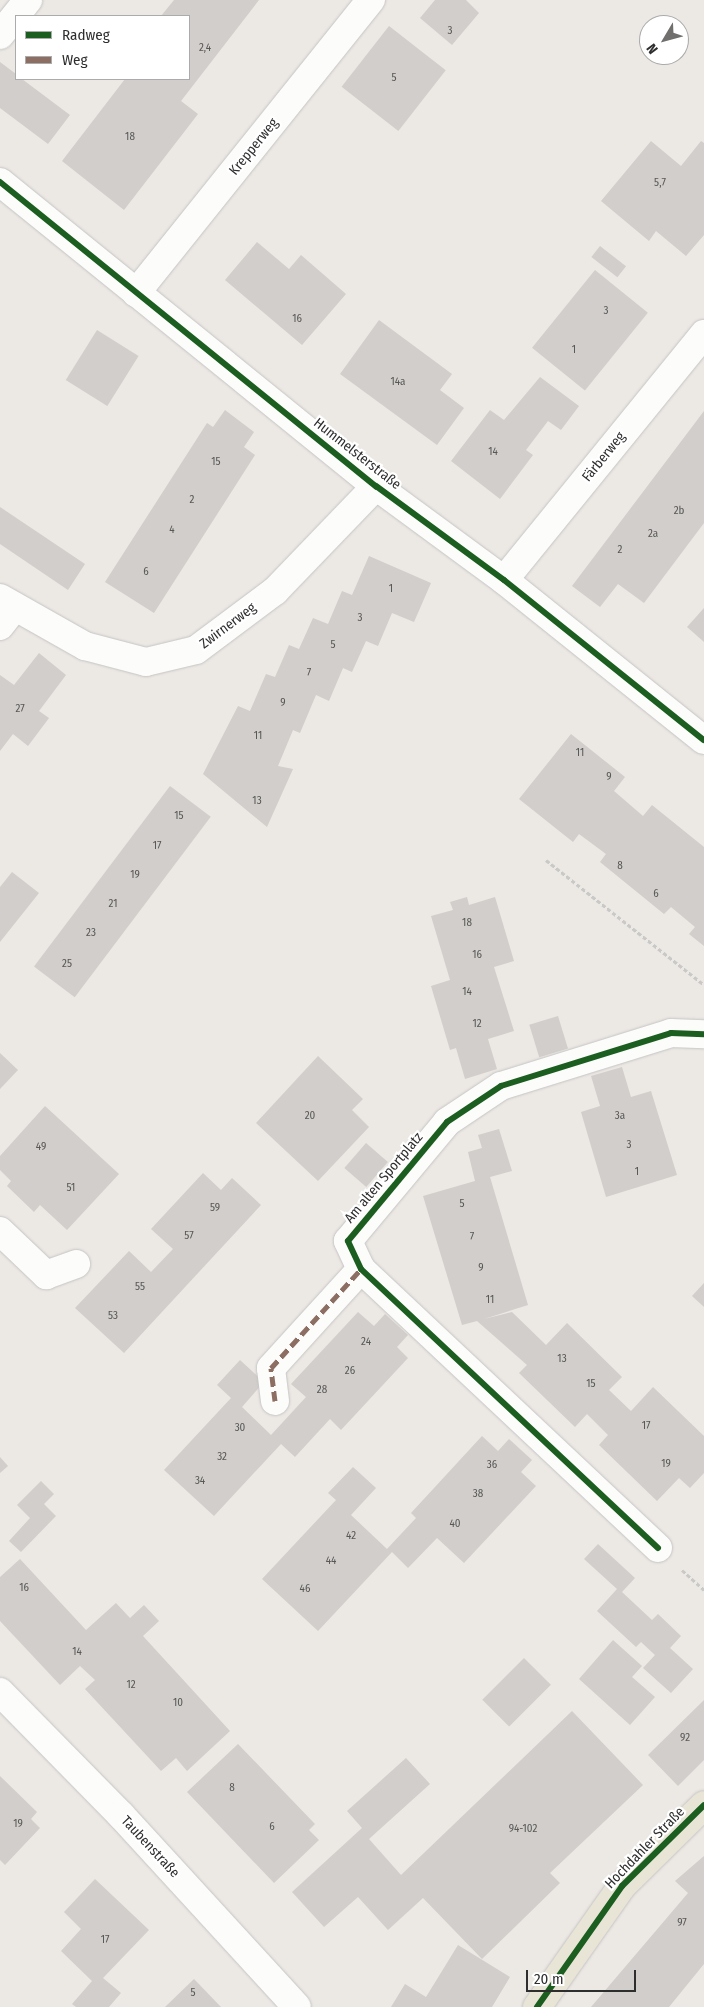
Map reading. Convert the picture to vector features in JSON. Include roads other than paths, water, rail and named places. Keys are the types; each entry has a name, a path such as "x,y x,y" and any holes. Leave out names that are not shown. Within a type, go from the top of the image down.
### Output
{"main road":[{"name":"Hochdahler Straße","path":"537,2007 622,1886 704,1806"}],"street":[{"path":"16,15 28,0"},
{"name":"Krepperweg","path":"136,293 371,0"},
{"path":"0,35 15,16"},
{"name":"Hummelsterstraße","path":"0,182 376,486 504,580 704,740"},
{"name":"Färberweg","path":"504,580 704,334"},
{"name":"Zwirnerweg","path":"5,611 85,646 146,662 196,650 275,591 376,486"},
{"name":"Am alten Sportplatz","path":"658,1548 361,1269 348,1241 447,1122 501,1086 671,1033 704,1034"},
{"path":"0,1230 46,1275 76,1264"},
{"path":"275,1401 271,1368 361,1269"},
{"name":"Taubenstraße","path":"0,1692 121,1815 297,2007"}]}
